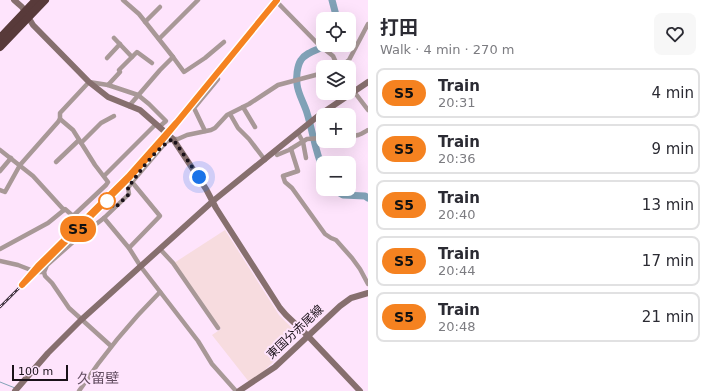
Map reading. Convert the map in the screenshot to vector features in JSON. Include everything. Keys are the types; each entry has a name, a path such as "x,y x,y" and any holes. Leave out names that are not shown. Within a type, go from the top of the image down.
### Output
{"highway":[{"path":"0,47 36,0"},
{"path":"0,38 45,0"}],"street":[{"path":"14,0 22,7 33,25 89,82 108,97 140,110 173,139 280,308 286,316 360,391"},
{"path":"122,0 139,14 184,72 205,58 224,42"},
{"path":"159,39 192,2 198,0"},
{"path":"275,0 319,45 333,56 335,60"},
{"path":"145,22 160,7"},
{"path":"349,60 368,24"},
{"path":"114,38 132,57"},
{"path":"107,58 120,44"},
{"path":"108,85 120,72 119,70 137,52 152,63"},
{"path":"129,106 173,57"},
{"path":"111,346 69,308 52,283 45,276 44,272 47,265 73,242 104,218 129,194 128,188 132,182 166,142 187,135 211,130 230,114 278,86 316,75"},
{"path":"204,131 194,108 218,79"},
{"path":"89,82 108,85 138,95 150,104 166,121 157,126 104,176"},
{"path":"0,190 5,192 20,166 60,119 60,114 89,82"},
{"path":"356,89 368,82"},
{"path":"356,95 368,110"},
{"path":"329,108 341,100"},
{"path":"243,107 255,127"},
{"path":"230,114 238,128 249,139 265,160"},
{"path":"56,162 101,123 114,116"},
{"path":"17,389 48,353 81,320 213,201 316,118"},
{"path":"0,150 33,176 64,210 65,209 73,216 108,182 70,127 60,119"},
{"path":"356,136 368,130"},
{"path":"298,133 303,142 306,158"},
{"path":"277,155 291,149 307,139 316,138"},
{"path":"291,149 298,171 283,176 285,182 292,188 325,234 336,240 352,258 368,284"},
{"path":"0,171 11,158"},
{"path":"129,248 160,216 132,182"},
{"path":"0,249 48,223 64,210"},
{"path":"104,218 129,248 141,267 198,341 212,364 237,391"},
{"path":"160,249 173,263 218,328"},
{"path":"0,261 18,265 36,272 44,272"},
{"path":"79,391 100,359 130,323 160,292"},
{"name":"東国分赤尾線","path":"237,391 275,367 307,336 351,298 368,293"}],"shaded area":[{"path":"225,230 279,315 295,331 295,340 263,372 249,382 212,335 221,329 174,263"}],"waterway":[{"path":"332,0 335,12"},
{"path":"316,50 303,57 301,60 297,72 297,84 307,113 318,156"},
{"path":"356,196 365,196 368,198"},
{"path":"0,382 15,388"}],"railway":[{"path":"0,307 129,178 151,154 277,0"}],"train":[{"name":"S5","path":"176,123 128,177 38,266 22,285 151,154 277,0"}],"district":[{"name":"久留壁","path":"98,378"}],"route":[{"path":"107,201 115,208 129,194 128,188 151,159 166,142 173,139 199,177"}]}
